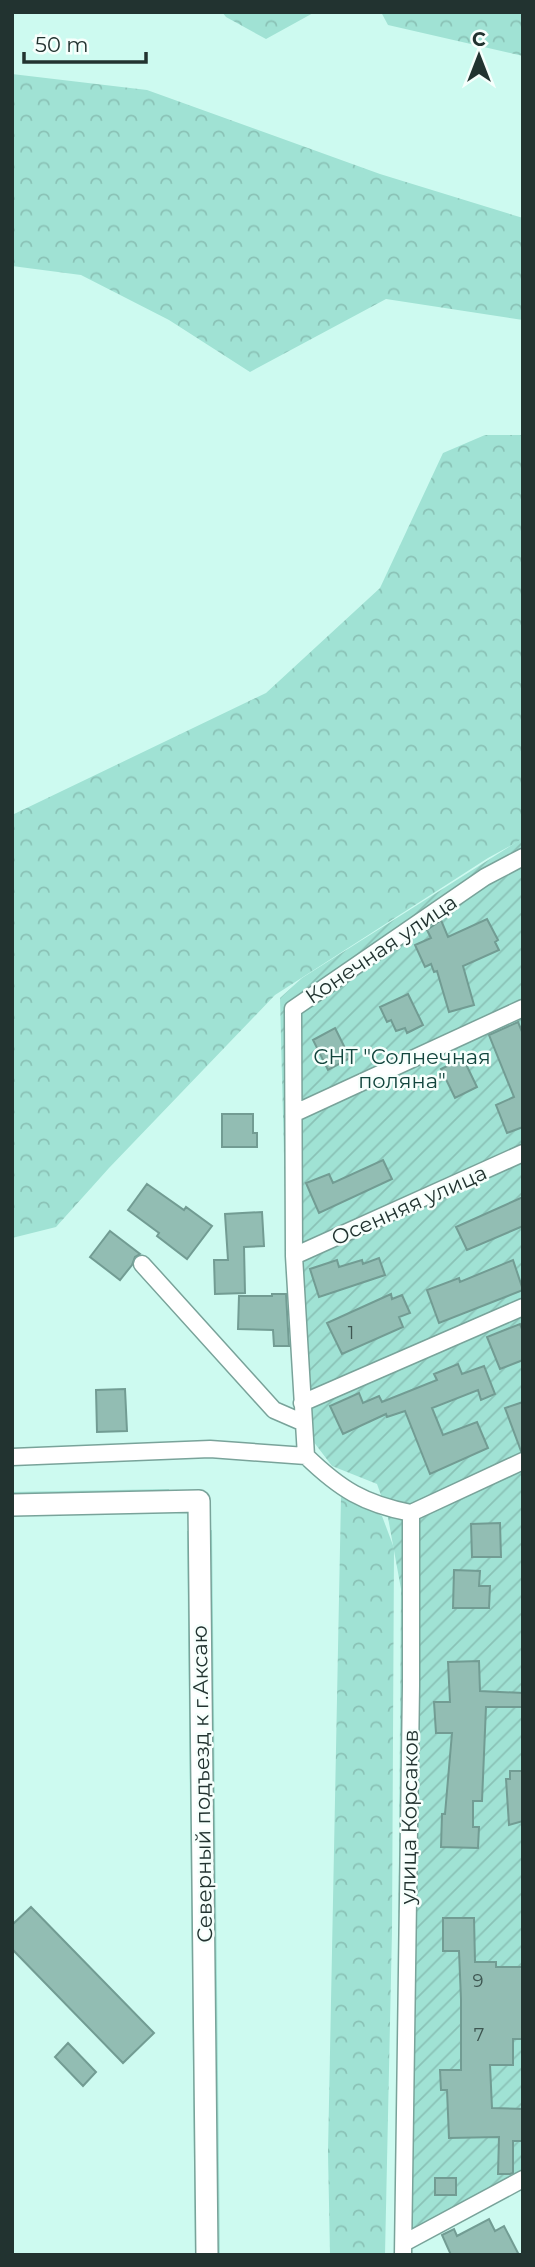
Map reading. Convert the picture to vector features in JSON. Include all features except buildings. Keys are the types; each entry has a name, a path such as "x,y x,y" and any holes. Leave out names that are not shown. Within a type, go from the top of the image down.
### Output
{"street":[{"name":"Конечная улица","path":"295,1113 293,1009 485,877 523,857"},
{"path":"306,1456 295,1256 295,1113 523,1008"},
{"name":"Осенняя улица","path":"295,1256 523,1153"},
{"path":"142,1264 274,1410 304,1423"},
{"path":"302,1403 523,1307"},
{"path":"12,1457 210,1449 306,1456 330,1479 367,1502 411,1513 523,1461"},
{"name":"Северный подъезд к г.Аксаю","path":"12,1504 199,1501 207,2255"},
{"name":"улица Корсаков","path":"404,2249 411,1513"},
{"path":"404,2249 523,2179"}],"green space":[{"path":"222,12 315,12 266,39 226,17"},
{"path":"381,12 523,12 523,56 388,25"},
{"path":"12,74 147,90 380,174 523,218 523,320 386,299 250,372 169,320 81,275 12,266"},
{"path":"485,435 523,435 523,839 488,858 275,995 56,1227 12,1238 12,815 266,693 380,588 443,453"},
{"name":"СНТ \"Солнечная поляна\"","path":"523,838 523,2188 396,2253 401,1589 387,1512 377,1484 332,1466 297,1420 286,1235 280,998 302,978"},
{"path":"169,1489 170,1494 12,1497 12,1492"},
{"path":"341,1497 382,1516 394,1548 392,1931 385,2255 330,2255 328,2153"},
{"path":"212,1530 220,2255 215,2255 207,1531"},
{"path":"187,1531 192,1531 200,2255 195,2255"}]}
